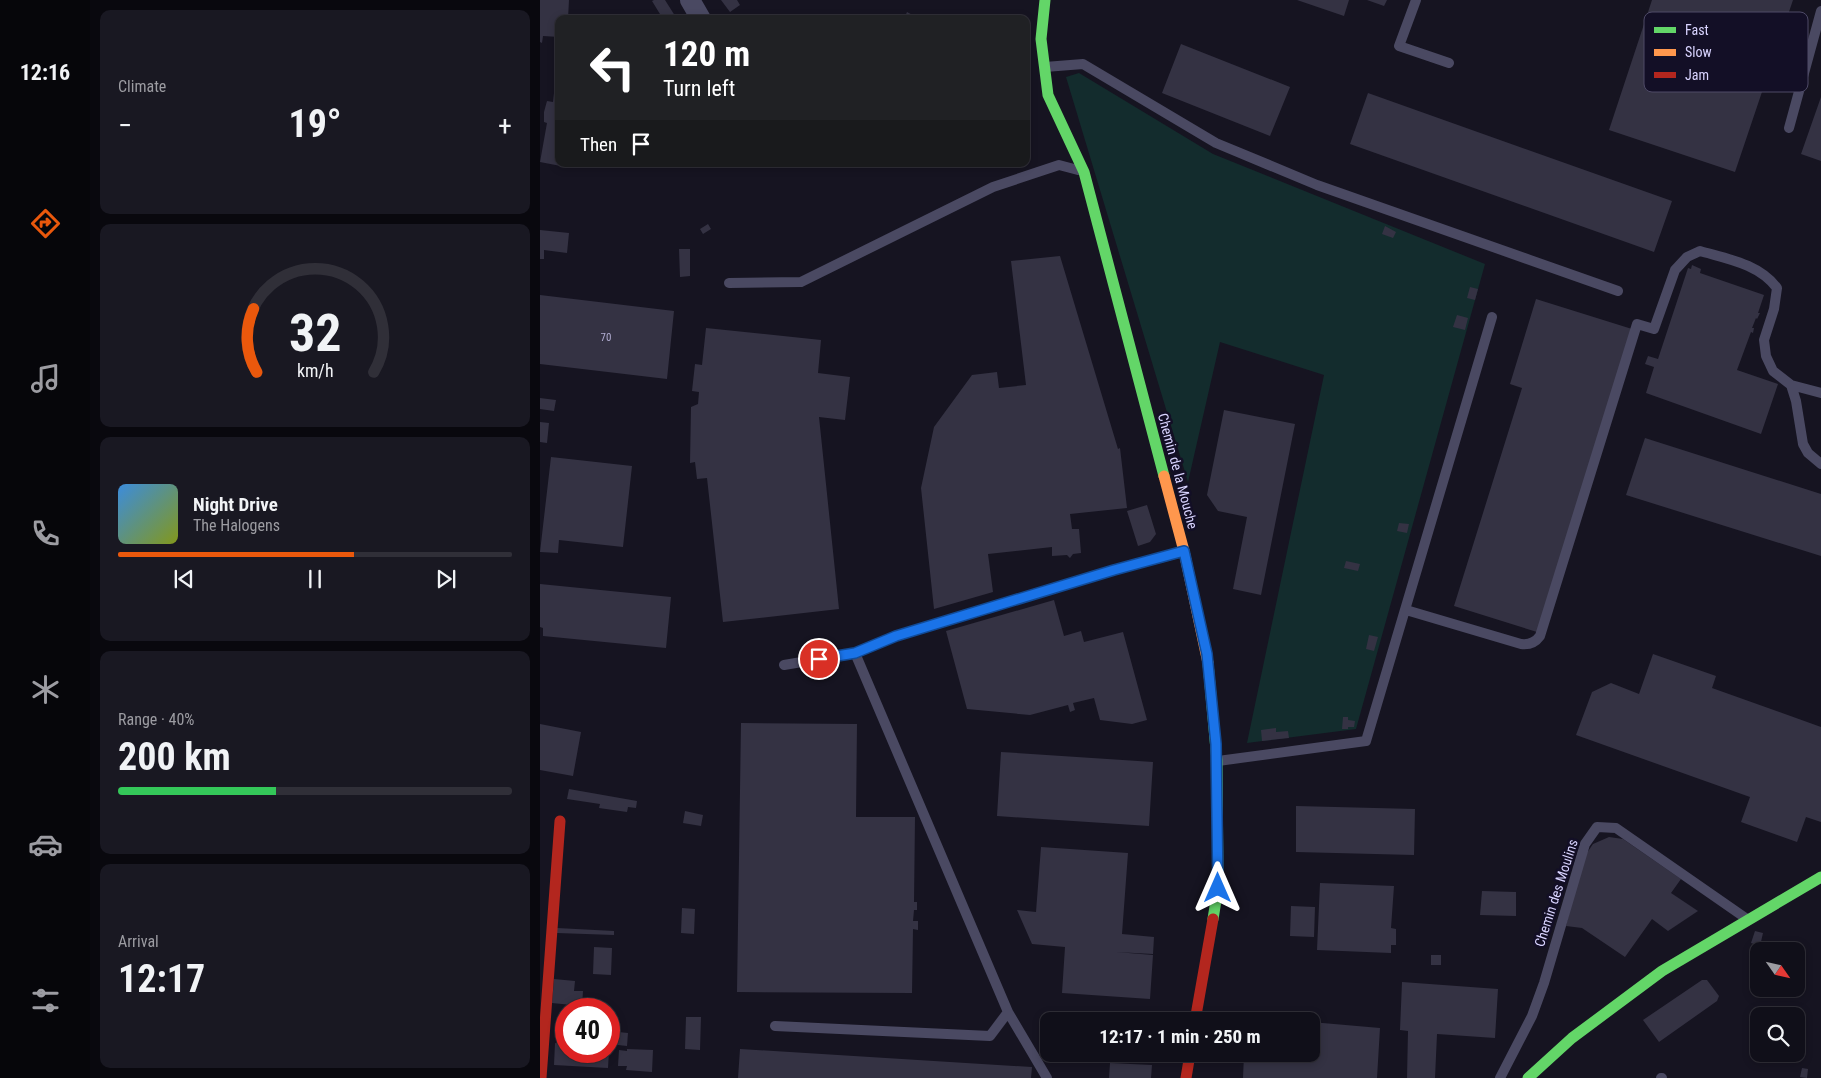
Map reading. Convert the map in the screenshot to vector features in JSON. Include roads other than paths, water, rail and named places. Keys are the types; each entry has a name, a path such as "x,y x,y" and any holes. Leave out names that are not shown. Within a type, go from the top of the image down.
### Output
{"street":[{"path":"690,0 699,15"},
{"name":"Chemin de la Mouche","path":"1045,0 1041,39 1048,95 1084,172 1184,551 1207,654 1217,762 1218,888 1197,1012"},
{"path":"541,1078 560,821"},
{"path":"1528,1078 1572,1038 1662,970 1821,877"},
{"path":"1186,1078 1189,1062"}],"lane":[{"path":"1416,0 1399,46 1449,63"},
{"path":"1808,59 1821,11"},
{"path":"1045,67 1083,64 1216,143 1317,185 1618,291"},
{"path":"1789,128 1799,92"},
{"path":"729,283 801,282 992,188 1059,165 1084,172"},
{"path":"1406,610 1521,644 1528,645 1536,641 1540,636 1637,324 1654,329 1675,270 1687,257 1700,251 1755,268 1770,278 1777,288 1774,309 1764,340 1766,356 1773,371 1791,385 1821,393"},
{"path":"1217,762 1366,741 1492,317"},
{"path":"1791,385 1796,400 1803,444 1808,453 1821,464"},
{"path":"784,665 855,653 896,636 1104,573 1184,551"},
{"path":"855,653 1008,1012 1047,1078"},
{"name":"Chemin des Moulins","path":"1500,1078 1532,1016 1544,983 1585,844 1597,827 1616,828 1748,920"},
{"path":"775,1026 990,1036 1008,1012"}]}
